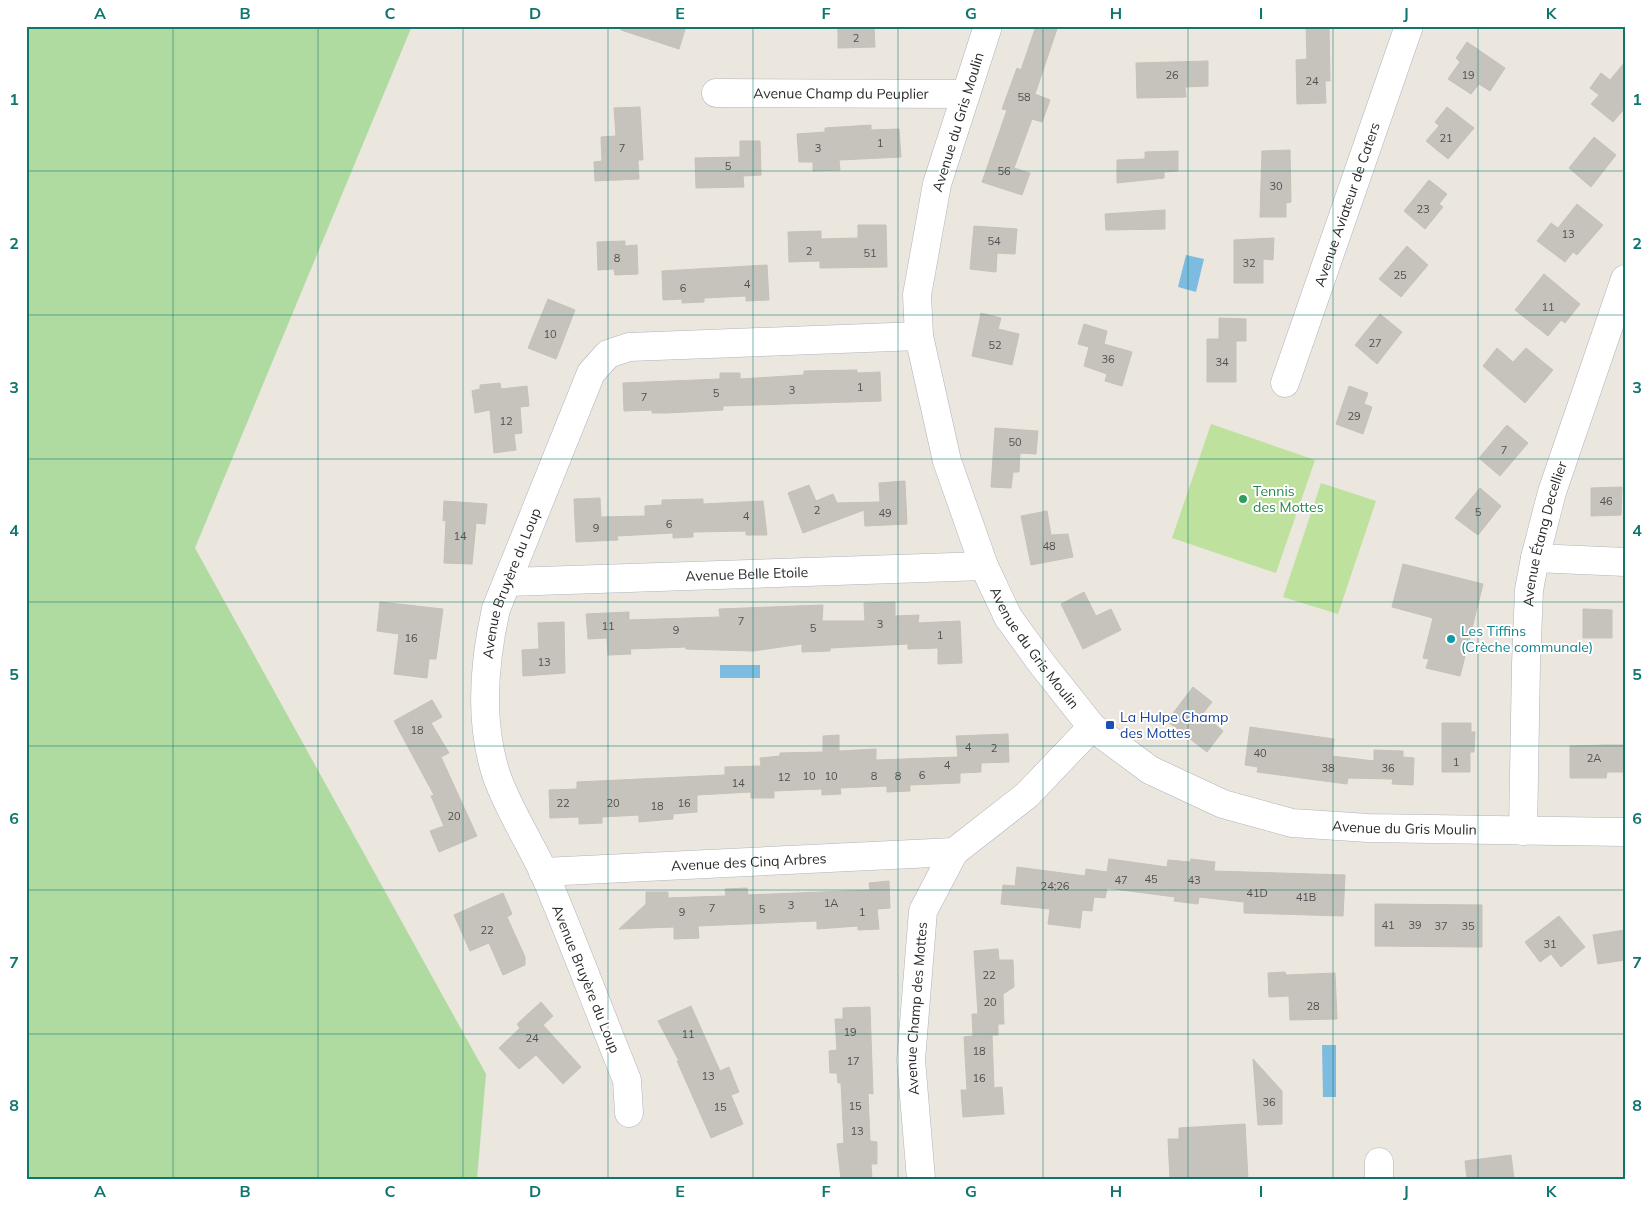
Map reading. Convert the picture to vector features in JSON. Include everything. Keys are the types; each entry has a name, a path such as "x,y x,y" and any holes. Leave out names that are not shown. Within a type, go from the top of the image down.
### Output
{"street":[{"name":"Avenue du Gris Moulin","path":"988,26 937,184 917,295 919,336 947,462 984,566 1008,617 1092,727 1150,770 1223,804 1292,823 1368,828 1625,832"},
{"name":"Avenue Aviateur de Caters","path":"1285,382 1409,26"},
{"name":"Avenue Champ du Peuplier","path":"716,93 965,94"},
{"name":"Avenue Étang Decellier","path":"1523,831 1529,590 1552,492 1625,279"},
{"name":"Avenue Bruyère du Loup","path":"629,1113 627,1080 543,872 497,777 488,736 486,687 488,646 496,609 591,373 608,354 629,347 919,336"},
{"path":"1535,558 1625,562"},
{"name":"Avenue Belle Etoile","path":"508,582 984,566"},
{"name":"Avenue Champ des Mottes","path":"921,1179 911,1060 923,911 954,852 1027,795 1092,727"},
{"name":"Avenue des Cinq Arbres","path":"543,872 954,852"}],"green space":[{"path":"26,26 412,26 195,548 486,1074 477,1179 26,1179"},
{"name":"Tennis des Mottes","path":"1211,424 1315,460 1276,573 1172,538"},
{"name":"Tennis des Mottes","path":"1321,483 1376,501 1338,614 1283,597"}],"water":[{"path":"1186,255 1204,259 1196,292 1178,287"},
{"path":"720,665 760,665 760,678 720,678"},
{"path":"1322,1045 1336,1045 1336,1097 1323,1097"}],"building":[{"path":"621,26 686,26 679,49 621,30"},
{"path":"838,26 874,26 875,47 838,48"},
{"path":"1036,26 1058,26 1035,94 1050,100 1042,122 1032,119 1014,168 1030,173 1022,195 982,182 1007,110 1002,109 1017,68 1021,70"},
{"path":"1306,26 1329,26 1330,81 1325,81 1326,103 1297,104 1296,60 1307,59"},
{"path":"1467,42 1505,68 1490,91 1479,84 1471,94 1448,79 1460,62 1456,58"},
{"path":"1208,61 1208,86 1185,87 1186,97 1137,98 1136,63"},
{"path":"1625,62 1625,108 1613,122 1591,104 1599,95 1590,88 1601,73 1610,80"},
{"path":"640,107 643,160 638,160 639,179 595,181 594,162 602,161 601,137 616,136 614,108"},
{"path":"1447,107 1474,128 1448,159 1426,141 1439,126 1435,122"},
{"path":"871,125 871,130 899,129 901,157 839,160 840,170 813,171 813,162 799,162 797,134 825,132 825,128"},
{"path":"1594,137 1616,155 1591,187 1569,168"},
{"path":"740,141 760,141 761,175 743,176 744,187 696,188 695,158 740,157"},
{"path":"1290,150 1291,202 1286,203 1286,217 1260,217 1262,151"},
{"path":"1178,151 1178,171 1164,172 1164,178 1117,183 1117,160 1145,159 1145,152"},
{"path":"1429,180 1447,194 1439,204 1443,207 1425,229 1404,211"},
{"path":"1577,204 1603,225 1577,255 1573,252 1565,262 1537,241 1551,223 1558,228"},
{"path":"1165,210 1165,229 1106,230 1105,214"},
{"path":"858,225 886,225 887,267 820,268 820,261 789,262 788,232 821,231 821,239 858,238"},
{"path":"974,226 1017,229 1015,254 997,253 996,272 970,269"},
{"path":"1274,238 1273,260 1263,259 1263,283 1234,283 1234,240"},
{"path":"625,241 625,246 637,245 638,274 615,275 614,269 598,270 597,242"},
{"path":"1407,246 1428,265 1401,297 1379,279"},
{"path":"767,265 769,300 746,301 746,296 704,298 704,302 682,303 682,299 663,300 662,271"},
{"path":"1544,274 1580,304 1565,323 1561,320 1548,336 1515,310"},
{"path":"548,299 575,310 556,359 528,348"},
{"path":"981,313 1001,318 998,329 1019,334 1012,365 972,356"},
{"path":"1380,314 1402,332 1377,364 1355,345"},
{"path":"1219,318 1246,319 1246,341 1236,341 1236,382 1207,382 1207,339 1219,339"},
{"path":"1084,324 1107,331 1104,344 1132,352 1122,386 1105,381 1107,374 1084,366 1089,347 1078,344"},
{"path":"1497,348 1513,362 1526,348 1553,370 1525,403 1483,366"},
{"path":"857,370 857,373 880,372 881,401 723,406 723,410 667,413 652,413 652,410 624,411 623,383 720,379 720,373 740,373 740,379 804,375 804,371"},
{"path":"500,383 501,389 527,386 529,406 520,407 522,433 514,434 516,450 494,453 490,410 475,413 472,391 480,389 480,385"},
{"path":"1349,386 1368,393 1364,404 1372,407 1363,434 1336,424"},
{"path":"1507,425 1528,443 1500,476 1479,458"},
{"path":"995,428 1038,431 1036,454 1020,453 1019,472 1013,472 1011,488 991,487"},
{"path":"905,481 907,524 865,526 864,510 803,533 788,493 809,485 816,501 833,494 837,503 880,502 879,483"},
{"path":"1622,487 1621,515 1591,516 1591,488"},
{"path":"1480,488 1501,506 1478,535 1455,518"},
{"path":"600,498 601,517 645,516 645,506 662,505 662,500 703,499 703,504 763,501 767,535 746,535 746,531 693,532 693,537 673,538 673,533 617,536 618,540 576,542 574,499"},
{"path":"444,501 487,504 485,524 476,523 472,564 444,563 446,520 443,521"},
{"path":"1047,511 1051,535 1068,534 1073,557 1031,565 1021,516"},
{"name":"Les Tiffins (Crèche communale)","path":"1403,564 1483,584 1460,676 1426,668 1429,659 1423,658 1433,618 1392,607"},
{"path":"1084,592 1096,616 1111,609 1121,630 1083,649 1061,604"},
{"path":"380,602 443,609 436,659 429,659 427,678 394,674 399,634 377,631"},
{"path":"895,602 895,616 919,615 918,623 960,621 962,663 938,664 938,648 908,649 908,644 830,648 830,651 802,652 802,644 753,651 686,649 686,647 630,649 631,654 608,655 607,638 588,639 586,614 629,612 629,620 720,617 719,609 823,605 822,621 865,621 864,603"},
{"path":"1583,609 1612,610 1612,638 1583,638"},
{"path":"564,622 565,673 523,676 522,650 539,649 538,623"},
{"path":"1193,687 1212,702 1201,716 1205,716 1223,731 1207,752 1167,721"},
{"path":"432,700 442,717 431,723 449,753 441,757 477,836 439,852 430,831 444,826 431,796 434,795 394,721"},
{"path":"1442,723 1471,723 1471,732 1475,732 1474,752 1470,752 1470,772 1442,772"},
{"path":"1250,727 1334,739 1332,756 1374,761 1374,750 1403,751 1403,757 1414,758 1413,785 1392,784 1393,779 1348,778 1347,784 1257,772 1258,767 1245,765"},
{"path":"1008,734 1009,762 981,763 981,772 960,773 960,783 910,785 910,791 887,792 887,786 840,788 841,794 822,795 822,789 774,791 774,798 751,798 751,792 697,795 697,812 673,814 673,819 639,822 639,815 602,817 602,823 579,824 579,817 550,818 549,790 577,789 577,782 725,775 725,767 761,766 760,758 780,756 780,753 823,752 823,736 839,735 839,751 876,749 876,760 958,757 956,736"},
{"path":"1625,745 1625,772 1607,772 1606,778 1570,778 1570,746"},
{"path":"1109,859 1167,867 1168,860 1190,862 1191,859 1215,862 1214,871 1345,875 1343,916 1244,913 1244,902 1199,897 1198,904 1174,901 1175,897 1107,888 1105,898 1094,897 1092,911 1082,910 1080,928 1048,924 1050,909 1001,904 1003,885 1015,886 1017,867 1085,876 1086,869 1107,872"},
{"path":"889,881 890,908 877,909 879,929 858,930 858,926 817,929 817,921 698,926 699,938 674,939 674,927 619,929 646,904 646,892 668,892 668,898 726,896 725,889 747,888 748,895 870,890 869,883"},
{"path":"503,893 512,914 507,917 525,957 525,965 503,975 489,943 470,951 454,915"},
{"path":"1375,904 1482,905 1482,947 1375,946"},
{"path":"1559,916 1585,947 1561,967 1551,954 1540,962 1525,942"},
{"path":"1625,930 1625,960 1598,964 1593,935"},
{"path":"998,949 999,960 1013,960 1014,987 1003,994 1004,1024 998,1024 998,1035 992,1035 994,1088 1002,1087 1004,1114 963,1117 961,1090 967,1090 964,1037 973,1036 972,1014 978,1014 974,951"},
{"path":"1285,972 1286,975 1335,973 1337,1019 1290,1020 1289,996 1269,997 1268,973"},
{"path":"541,1002 553,1016 543,1025 581,1067 563,1084 536,1055 519,1069 499,1048 520,1028 517,1024"},
{"path":"691,1006 720,1071 729,1067 739,1092 731,1095 743,1124 711,1138 677,1061 679,1061 658,1021"},
{"path":"870,1007 873,1094 868,1093 870,1141 877,1142 877,1164 871,1164 872,1179 841,1179 837,1144 844,1143 841,1083 838,1083 837,1073 830,1073 829,1051 837,1050 835,1019 843,1019 843,1008"},
{"path":"1253,1059 1282,1091 1282,1124 1258,1125"},
{"path":"1245,1124 1248,1179 1170,1179 1168,1139 1179,1139 1179,1128"},
{"path":"1511,1155 1514,1179 1467,1179 1465,1161"}],"place":[{"name":"Tennis des Mottes","path":"1243,499"},
{"name":"Les Tiffins (Crèche communale)","path":"1451,639"},
{"name":"La Hulpe Champ des Mottes","path":"1110,725"}]}
